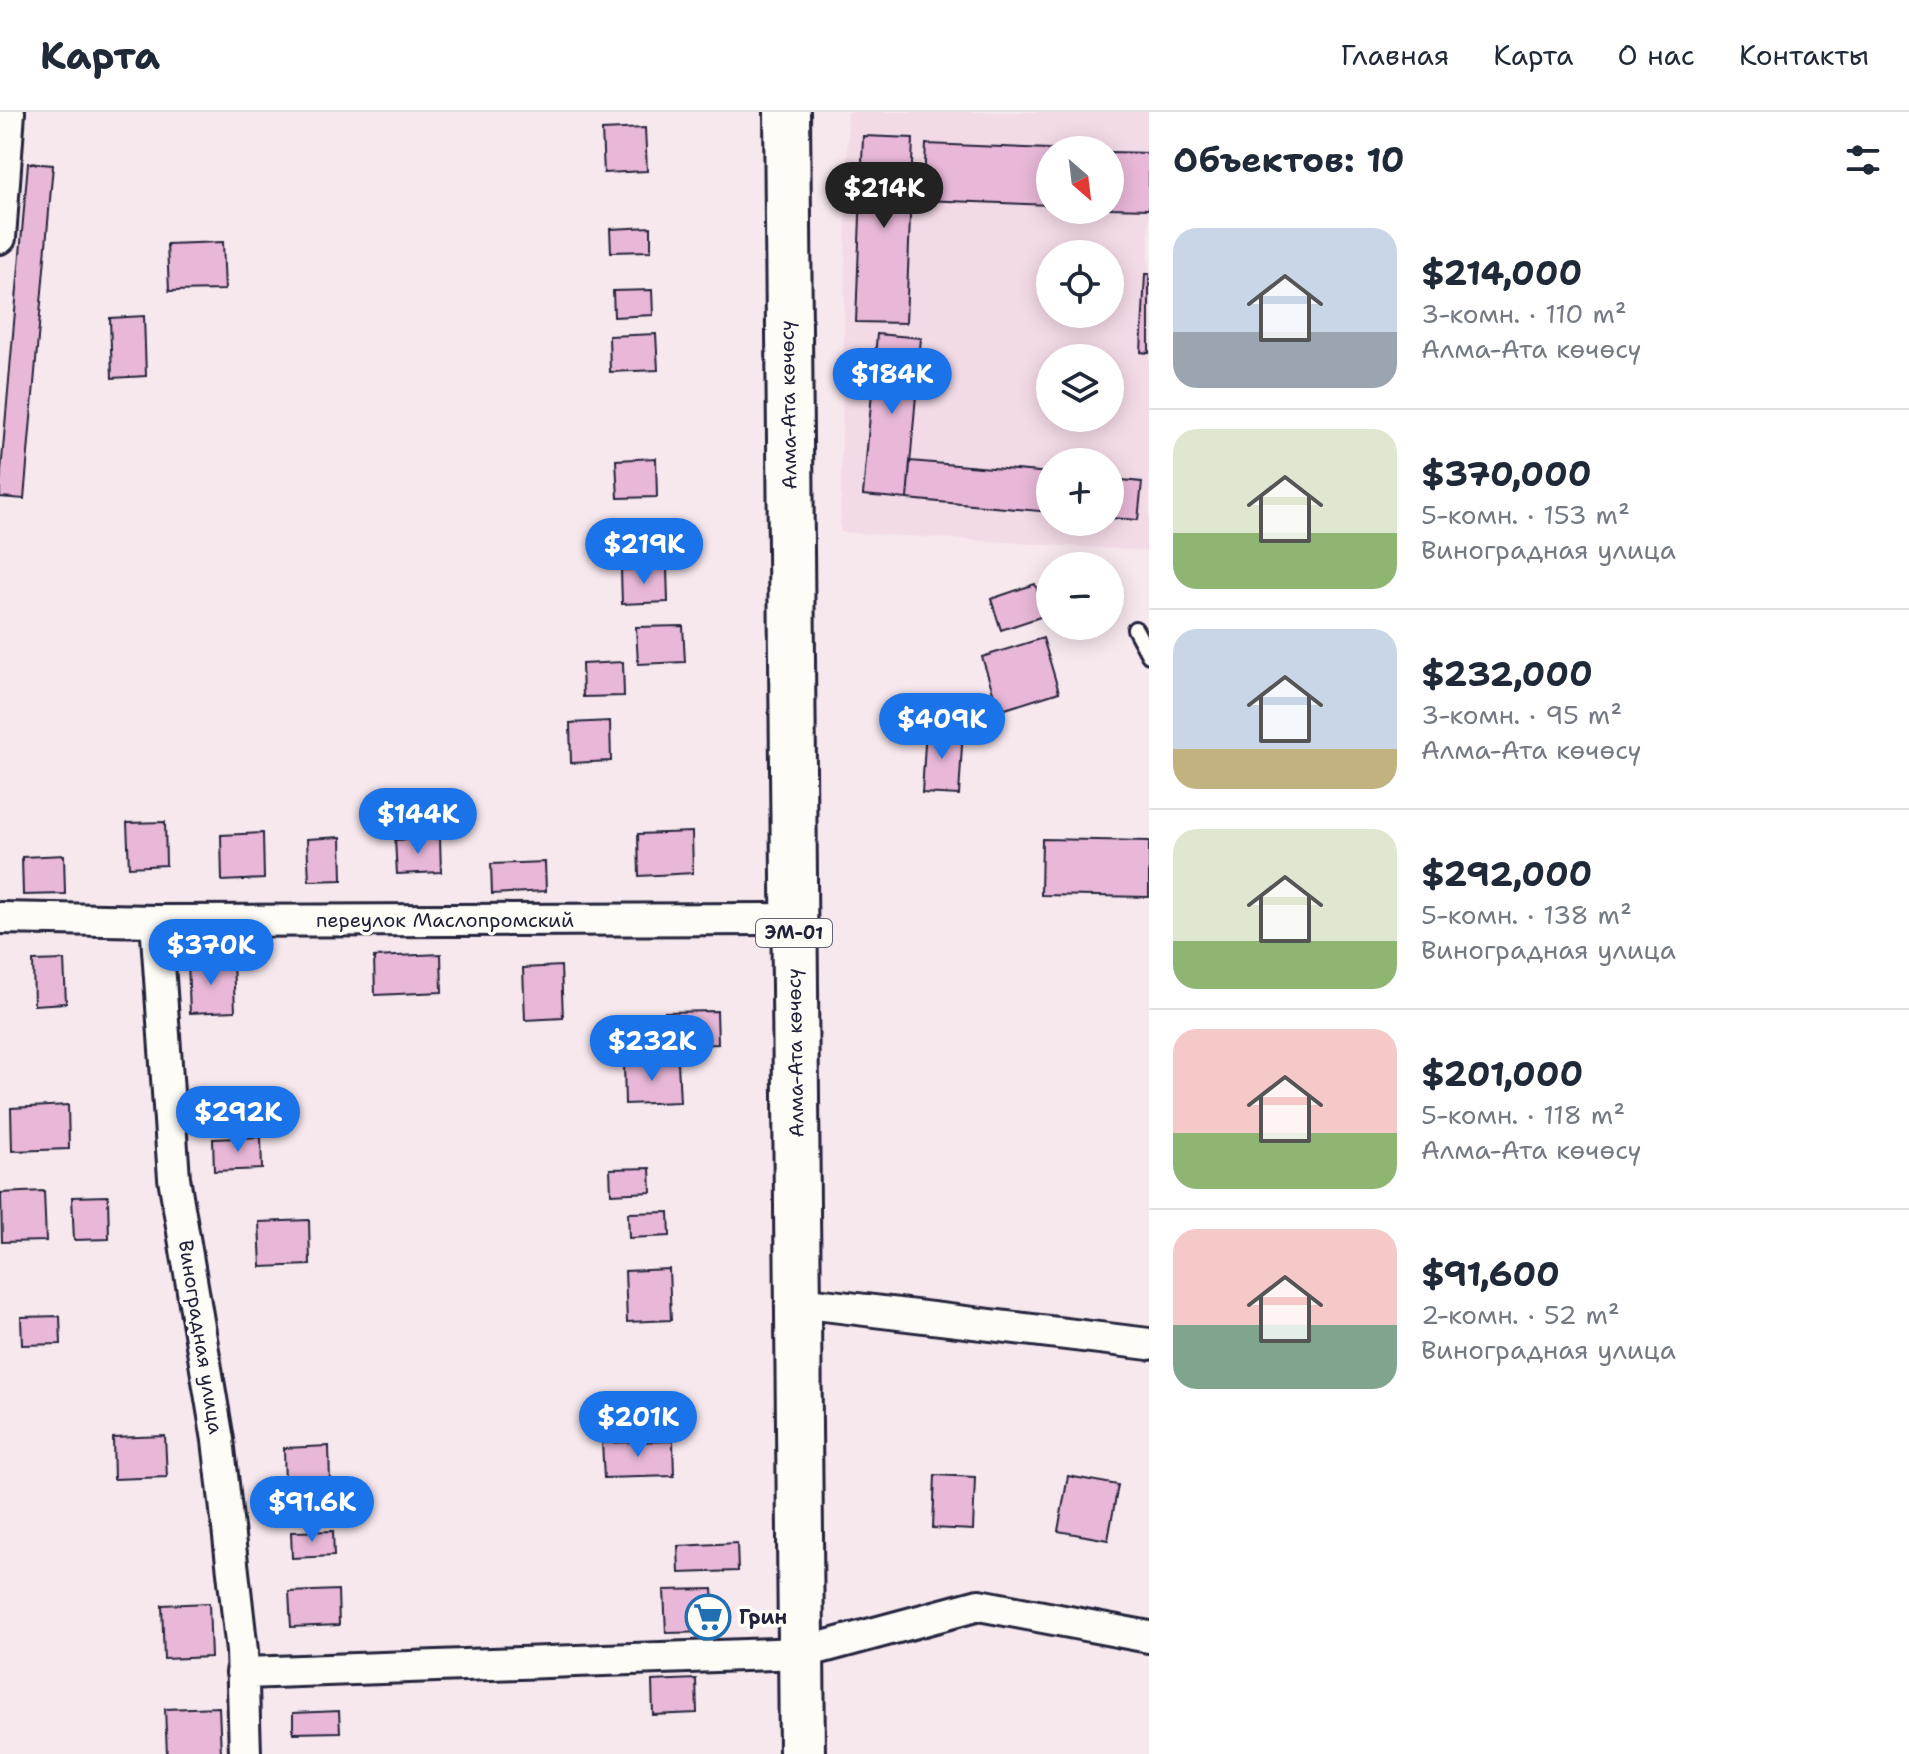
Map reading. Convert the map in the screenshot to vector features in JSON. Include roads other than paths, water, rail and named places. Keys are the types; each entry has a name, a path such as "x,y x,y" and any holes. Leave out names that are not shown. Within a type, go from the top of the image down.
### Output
{"highway":[{"name":"Алма-Ата көчөсү","path":"787,112 802,1754"}],"street":[{"path":"0,238 9,112"},
{"name":"переулок Маслопромский","path":"0,918 156,921 793,919"},
{"name":"Виноградная улица","path":"156,921 174,1178 218,1440 242,1673 245,1754"},
{"path":"799,1302 1149,1344"},
{"path":"242,1673 801,1653 979,1605 1149,1637"}],"lane":[{"path":"1135,629 1149,655"}],"place":[{"name":"Грин","path":"708,1617"}]}
